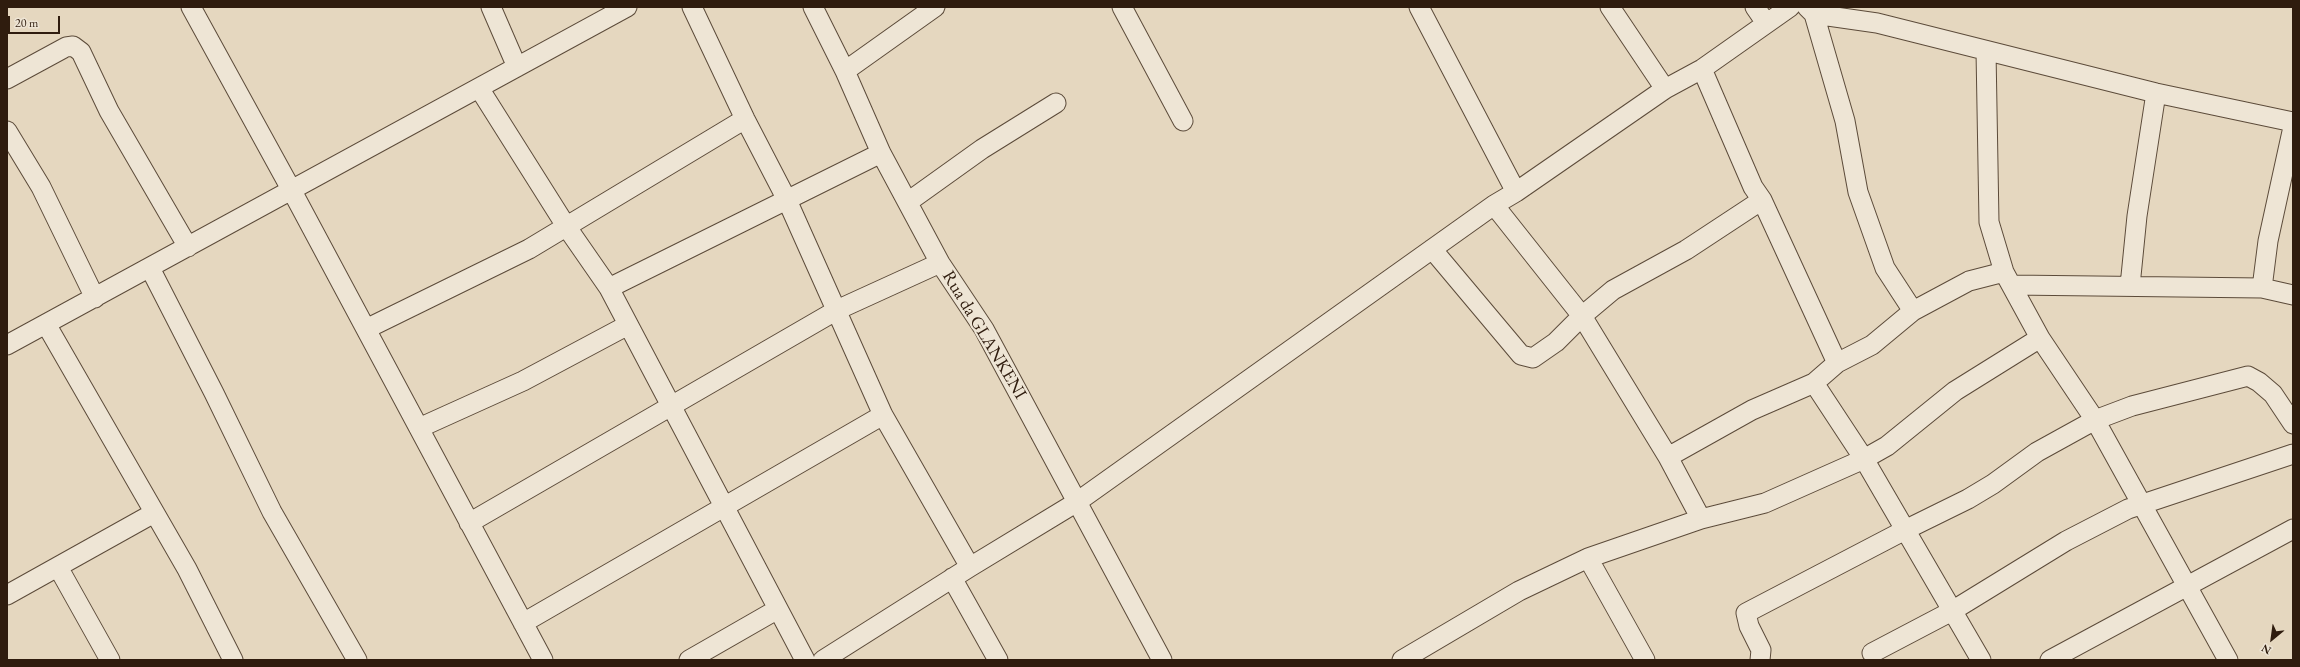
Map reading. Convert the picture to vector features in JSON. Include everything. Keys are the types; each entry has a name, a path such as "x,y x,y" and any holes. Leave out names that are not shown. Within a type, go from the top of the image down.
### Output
{"street":[{"path":"191,7 366,328 543,660"},
{"path":"491,7 517,67"},
{"path":"7,345 292,191 627,7"},
{"path":"692,7 745,118 787,200 883,415 970,566"},
{"name":"Rua da GLANKENI","path":"813,7 845,71 881,153 940,262 984,329 1162,660"},
{"path":"845,71 935,7"},
{"path":"1122,7 1183,121"},
{"path":"1418,7 1516,192"},
{"path":"1610,7 1665,89"},
{"path":"1755,7 1766,23"},
{"path":"823,660 970,566 1077,502 1494,204 1516,192 1665,89 1702,69 1790,7"},
{"path":"1913,311 1885,268 1861,199 1844,121 1811,11 1874,15 1986,52 2156,92 2293,122"},
{"path":"7,79 66,47 73,46 81,52 109,111 188,247"},
{"path":"1986,52 1989,222 2008,279 2040,338 2095,420 2228,660"},
{"path":"1702,69 1751,177 1753,187 1762,200 1837,363"},
{"path":"479,88 566,226 609,288 804,660"},
{"path":"2130,286 2136,216 2156,92"},
{"path":"908,202 982,149 1056,103"},
{"path":"366,328 529,249 745,118"},
{"path":"2262,288 2268,241 2293,127"},
{"path":"7,131 41,187 95,298"},
{"path":"609,288 881,153"},
{"path":"1432,249 1524,358 1533,358 1556,342 1582,316 1613,290 1686,250 1762,200"},
{"path":"1494,204 1582,316 1668,457 1701,519"},
{"path":"469,523 837,310 940,262"},
{"path":"150,268 214,393 272,512 357,660"},
{"path":"1668,457 1752,410 1814,383 1837,363 1872,345 1913,311 1968,280 2008,279 2130,286 2262,288 2293,295"},
{"path":"46,324 187,569 233,660"},
{"path":"419,428 523,381 628,325"},
{"path":"1402,660 1519,591 1588,558 1701,519 1765,503 1864,459 1887,446 1955,391 2040,338"},
{"path":"1760,660 1761,650 1749,626 1746,613 1905,530 1968,499 1993,484 2037,452 2095,420 2132,406 2248,376 2266,387 2273,394 2293,424"},
{"path":"1814,383 1864,459 1981,660"},
{"path":"523,623 883,415"},
{"path":"1872,653 1952,611 2066,541 2142,504 2293,454"},
{"path":"7,595 154,513"},
{"path":"2050,660 2293,529"},
{"path":"1588,558 1645,660"},
{"path":"58,567 110,660"},
{"path":"952,578 998,660"},
{"path":"689,660 778,609"}]}
